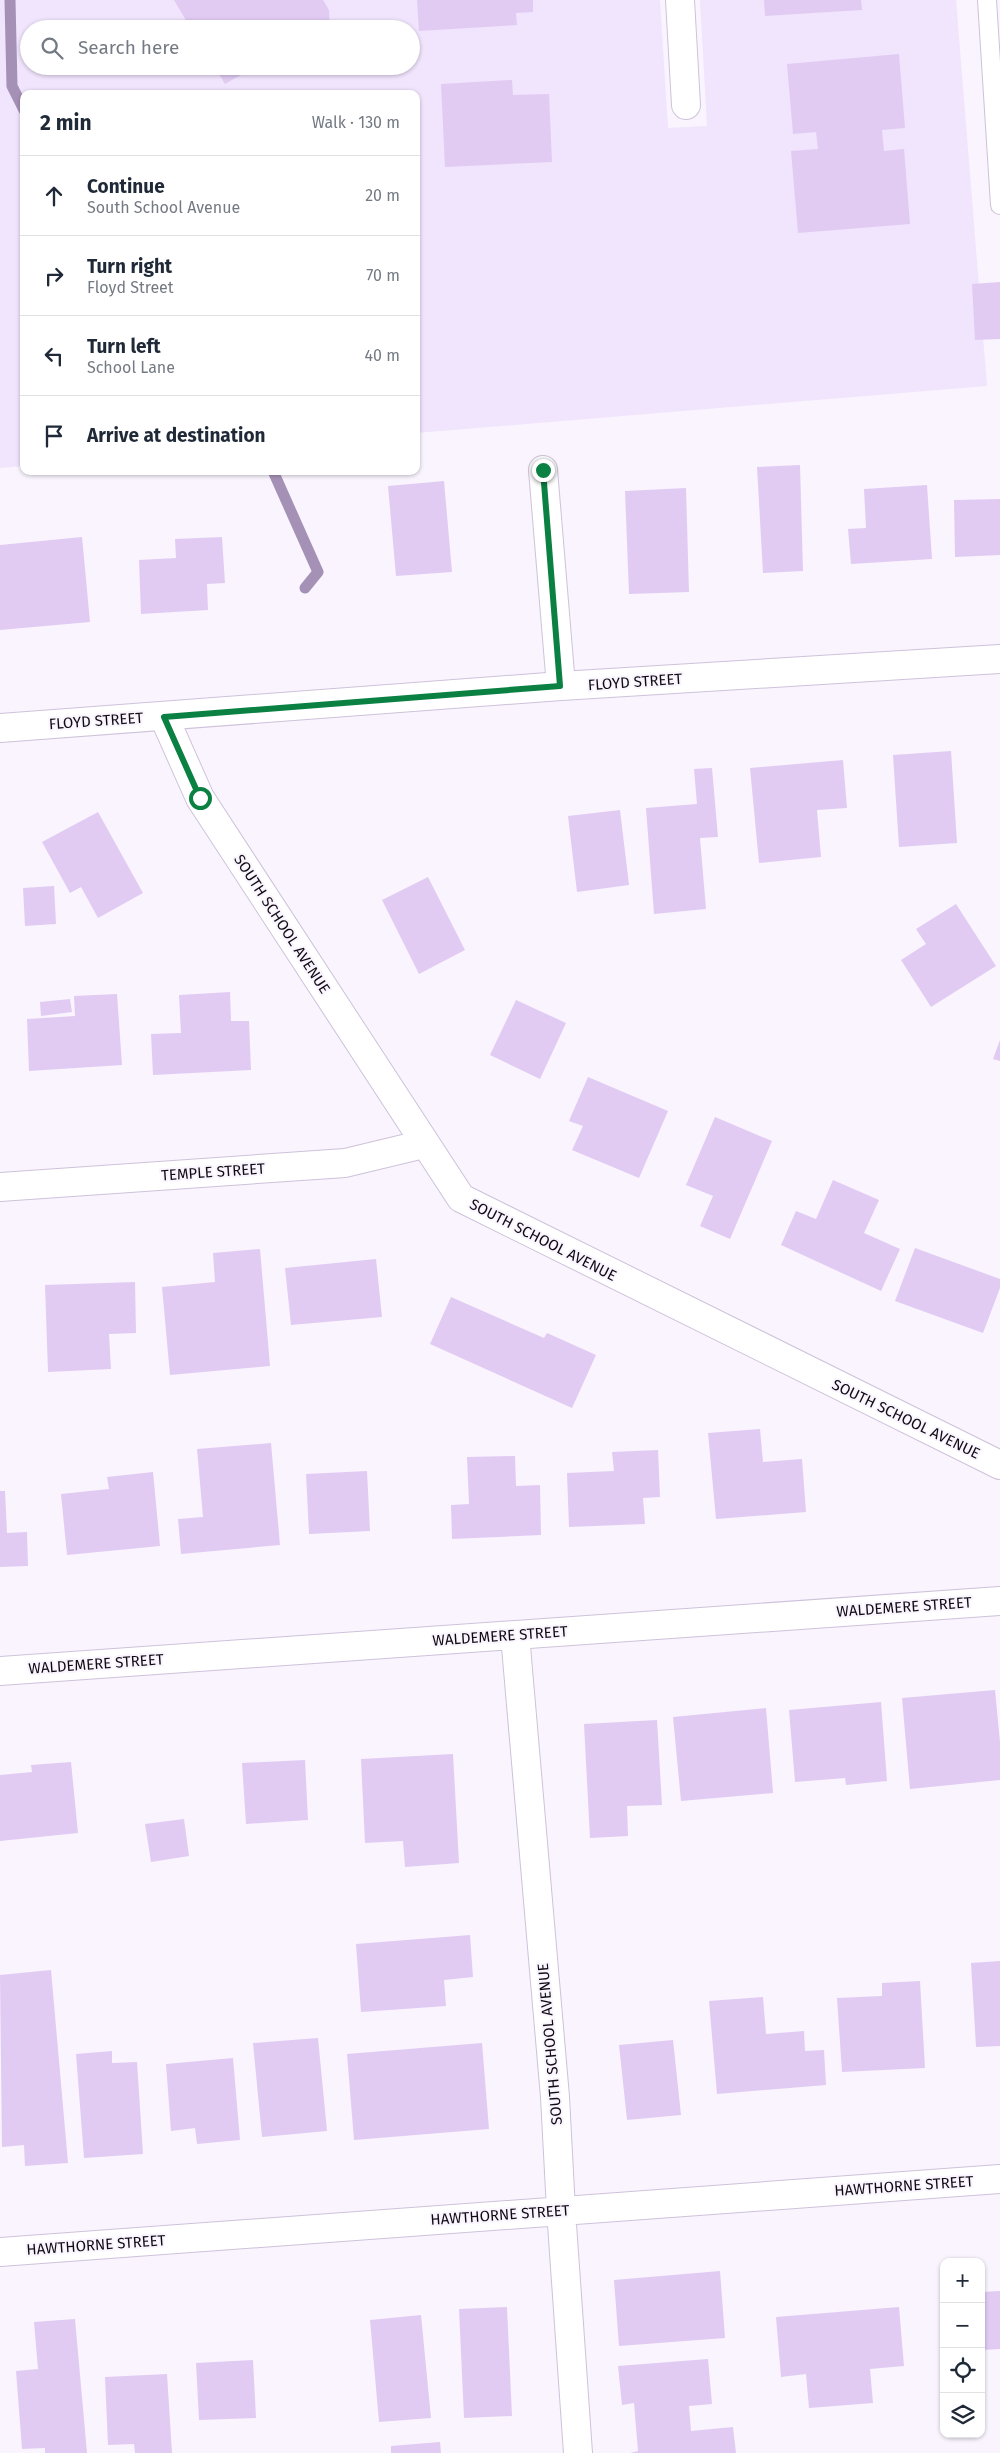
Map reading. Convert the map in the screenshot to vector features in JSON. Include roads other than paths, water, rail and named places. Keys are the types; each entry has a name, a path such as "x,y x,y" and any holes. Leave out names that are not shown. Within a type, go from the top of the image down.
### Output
{"street":[{"path":"680,0 686,105"},
{"path":"543,470 560,686"},
{"name":"FLOYD STREET","path":"0,728 560,686 1000,659"},
{"name":"SOUTH SCHOOL AVENUE","path":"164,717 200,798 461,1198 470,1205 1000,1465"},
{"name":"TEMPLE STREET","path":"0,1187 345,1163 424,1144"},
{"name":"WALDEMERE STREET","path":"0,1671 1000,1601"},
{"name":"SOUTH SCHOOL AVENUE","path":"515,1635 555,2098 578,2453"},
{"name":"HAWTHORNE STREET","path":"0,2252 1000,2179"}],"lane":[{"path":"987,0 1000,204"}],"waterway":[{"path":"10,0 12,86 20,102"},
{"path":"275,475 318,572 305,588"}]}
